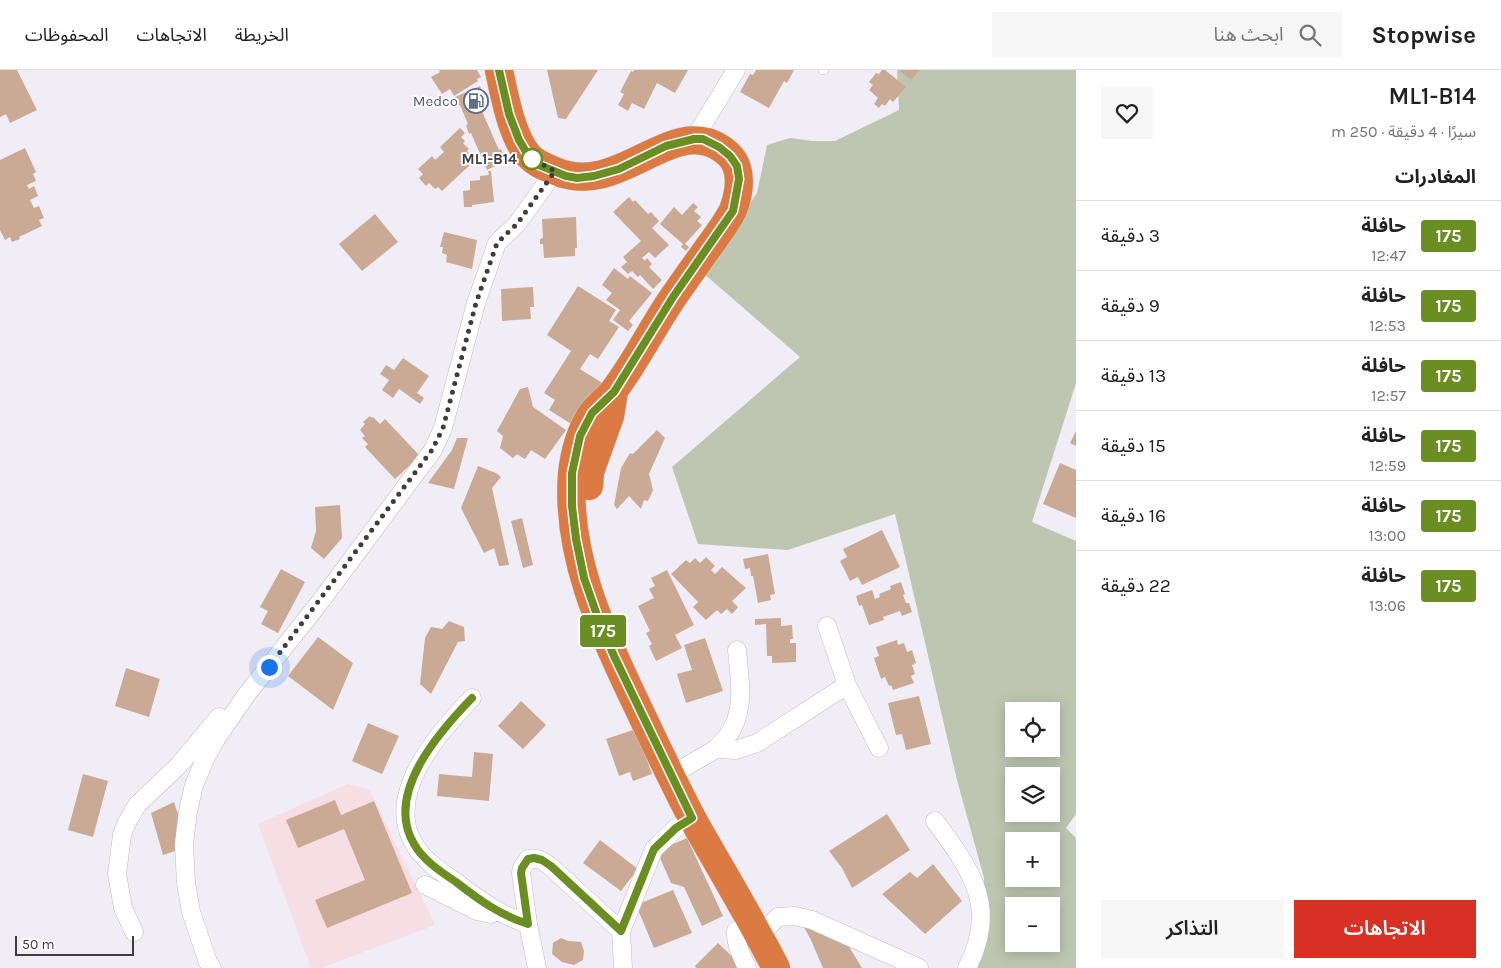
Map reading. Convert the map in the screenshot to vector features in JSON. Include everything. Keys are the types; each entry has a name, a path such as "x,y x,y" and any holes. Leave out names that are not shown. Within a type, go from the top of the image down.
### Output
{"highway":[{"path":"499,70 509,114 519,140 528,155 539,165 566,176 577,178 594,176 619,169 666,146 694,139 703,139 719,147 730,156 737,166 739,179 733,211 673,297 614,392 592,413 580,436 572,473 572,506 584,578 611,649 692,818 790,968"},
{"path":"614,392 610,416 590,472 586,512 590,551 598,585 609,616 634,668 685,767 761,923 776,968"}],"street":[{"path":"694,139 736,70"},
{"path":"212,968 208,962 191,912 186,883 184,844 188,811 194,785 216,739 247,694 320,602 432,450 443,428 476,303 497,243 517,224 555,171"},
{"path":"827,626 847,685 879,748"},
{"path":"685,767 716,749 734,726 739,707 740,690 737,650"},
{"path":"716,749 736,750 757,743 847,685"},
{"path":"134,932 123,908 117,874 122,834 126,822 137,806 179,765 234,700 247,694"},
{"path":"472,698 451,720 422,761 410,785 405,805 409,833 414,845 447,876 499,913 528,924"},
{"path":"623,968 621,931 654,849 676,828 692,818"},
{"path":"935,821 970,871 979,892 981,912 978,940 967,968"},
{"path":"537,968 528,924 521,873 528,859 542,860 551,866 621,931"},
{"path":"425,885 483,914 499,913"},
{"path":"747,968 738,947 736,931 778,917 795,916 812,920 919,968"}],"shaded area":[{"path":"348,784 369,789 435,925 321,968 311,968 258,824"}],"green space":[{"path":"897,70 1076,70 1076,383 1032,522 1076,541 1076,814 1066,828 1076,838 1076,968 973,968 984,878 957,780 895,514 788,550 698,544 672,467 800,357 703,273 757,193 767,145 790,138 812,141 835,141 899,110"}],"building":[{"path":"0,70 17,70 37,110 10,123 6,114 0,117"},
{"path":"439,70 477,70 481,77 477,79 478,81 454,96 450,89 442,94 431,77 440,72"},
{"path":"547,70 598,70 566,119 558,118"},
{"path":"634,70 688,70 675,93 657,83 644,109 632,103 628,111 618,105 624,94 620,92 631,71 633,72"},
{"path":"756,70 794,70 787,83 784,81 769,108 740,92 750,74 753,75"},
{"path":"882,70 885,70 906,87 893,102 890,99 885,106 882,104 879,108 874,104 878,98 869,90 873,85 869,82 876,73 879,74"},
{"path":"899,70 920,70 911,80"},
{"path":"480,86 489,106 481,109 499,150 501,149 506,161 487,170 471,133 469,134 466,125 468,124 460,105 452,108 448,100"},
{"path":"460,128 465,133 461,137 465,141 463,143 473,157 469,161 471,164 442,191 438,187 435,189 429,183 426,186 419,178 423,174 418,169 432,156 435,160 444,152 440,147"},
{"path":"25,148 36,172 33,174 36,181 27,185 29,189 34,186 38,196 30,200 34,208 39,206 44,218 39,220 42,226 12,242 10,237 5,240 0,230 0,160"},
{"path":"488,171 491,171 494,202 464,207 463,191 470,190 470,181 480,180 480,176 489,175"},
{"path":"629,197 633,202 635,200 648,214 651,212 659,221 652,228 669,245 655,258 649,252 642,258 645,261 647,258 652,264 649,267 662,280 653,289 640,275 638,277 632,271 628,274 621,267 627,262 623,257 641,241 613,212"},
{"path":"693,203 698,207 694,211 701,217 697,221 702,225 685,244 689,247 686,251 681,247 683,244 660,224 674,207 682,215"},
{"path":"375,214 398,242 362,271 339,244"},
{"path":"576,217 577,248 575,248 575,256 544,258 543,244 540,244 540,239 543,238 542,219"},
{"path":"444,232 477,240 472,269 446,262 447,255 442,253 443,247 440,247"},
{"path":"614,268 628,279 630,276 652,293 629,321 633,325 628,331 613,320 620,310 606,300 612,293 602,285"},
{"path":"578,286 616,310 609,321 619,327 598,359 590,354 580,369 604,384 576,427 549,410 555,400 544,393 571,351 547,335"},
{"path":"533,287 534,307 530,307 531,319 502,321 501,289"},
{"path":"403,358 429,376 417,393 424,398 420,404 399,389 393,398 382,390 389,380 380,374 386,365 394,370"},
{"path":"528,387 533,407 566,430 545,459 531,450 525,459 517,454 513,458 500,448 503,436 497,431 520,389"},
{"path":"370,416 380,424 385,419 420,456 395,479 365,447 368,444 362,438 365,436 360,430 365,424 363,422"},
{"path":"657,430 665,438 649,474 653,490 648,501 644,500 641,509 629,496 617,509 614,505 621,468 630,453 633,454"},
{"path":"1076,431 1076,446 1070,443"},
{"path":"457,438 468,438 454,489 428,483 452,450"},
{"path":"1060,463 1076,470 1076,518 1043,504"},
{"path":"478,466 501,477 492,488 509,565 499,566 494,548 484,553 461,508"},
{"path":"340,505 342,538 324,559 311,548 316,531 315,507"},
{"path":"522,518 533,565 523,568 511,521"},
{"path":"882,530 900,567 862,585 858,577 850,581 840,561 847,557 843,549"},
{"path":"768,554 775,594 770,595 771,600 758,603 753,576 751,576 750,568 745,569 743,559"},
{"path":"706,557 715,566 711,570 715,574 722,567 746,588 732,601 738,607 732,614 727,609 721,614 717,610 706,620 693,607 698,602 671,574 686,560 690,563 695,558 700,563"},
{"path":"281,569 305,582 278,633 261,624 268,611 260,607"},
{"path":"667,570 694,625 675,635 682,648 656,661 649,646 652,644 646,633 650,631 638,606 654,598 649,589 655,586 651,578"},
{"path":"901,582 905,594 903,595 906,603 909,603 912,612 902,616 900,611 883,617 884,620 869,625 862,605 859,606 856,596 872,590 875,599 880,597 879,594 891,589 890,586"},
{"path":"781,618 781,626 792,625 793,639 790,639 790,643 796,643 796,662 772,663 772,656 767,656 766,624 755,625 755,619"},
{"path":"449,621 464,627 465,641 458,642 431,694 420,684 425,638 431,627 442,629"},
{"path":"318,637 353,663 333,710 288,676"},
{"path":"705,638 723,691 686,703 677,674 692,670 684,645"},
{"path":"897,640 898,645 904,643 907,652 912,650 916,663 912,665 915,674 911,676 914,683 893,690 885,677 881,679 874,658 879,656 876,647"},
{"path":"126,668 160,679 149,717 115,706"},
{"path":"919,696 931,744 906,750 902,734 896,735 888,703"},
{"path":"521,701 546,725 523,749 498,726"},
{"path":"368,723 399,736 382,774 352,761"},
{"path":"636,729 652,774 633,781 630,772 619,776 606,739"},
{"path":"474,752 493,754 489,801 437,796 439,774 472,777"},
{"path":"83,774 108,781 93,837 68,830"},
{"path":"335,800 341,815 374,801 412,893 327,928 315,900 365,880 344,829 298,848 286,820"},
{"path":"174,802 184,833 175,851 163,855 151,813"},
{"path":"887,814 910,850 852,888 842,868 829,851"},
{"path":"687,838 723,916 702,926 684,887 671,883 657,851"},
{"path":"600,840 638,869 621,891 583,863"},
{"path":"933,864 962,901 925,934 882,894 910,872 917,878"},
{"path":"673,890 692,933 654,948 636,905"},
{"path":"801,922 848,945 862,968 823,968"},
{"path":"561,938 568,941 581,942 584,951 583,960 574,965 562,962 552,954 553,943"},
{"path":"718,943 741,965 738,968 696,968 695,966"}],"bus line":[{"name":"175","path":"472,698 451,720 433,744 410,785 405,805 406,820 414,845 440,870 490,908 512,919 528,924 521,873 522,868 528,859 542,860 574,886 621,931 654,849 676,828 692,818 614,656 584,578 572,506 572,473 580,436 592,413 614,392 673,297 733,211 739,179 737,166 726,151 703,139 683,141 666,146 619,169 594,176 577,178 566,176 539,165 528,155 519,140 509,114 499,70"}],"place":[{"name":"Medco","path":"476,101"},
{"name":"ML1-B14","path":"532,159"}],"route":[{"path":"269,667 320,602 432,450 443,428 476,303 497,243 517,224 555,171 532,159"}]}
